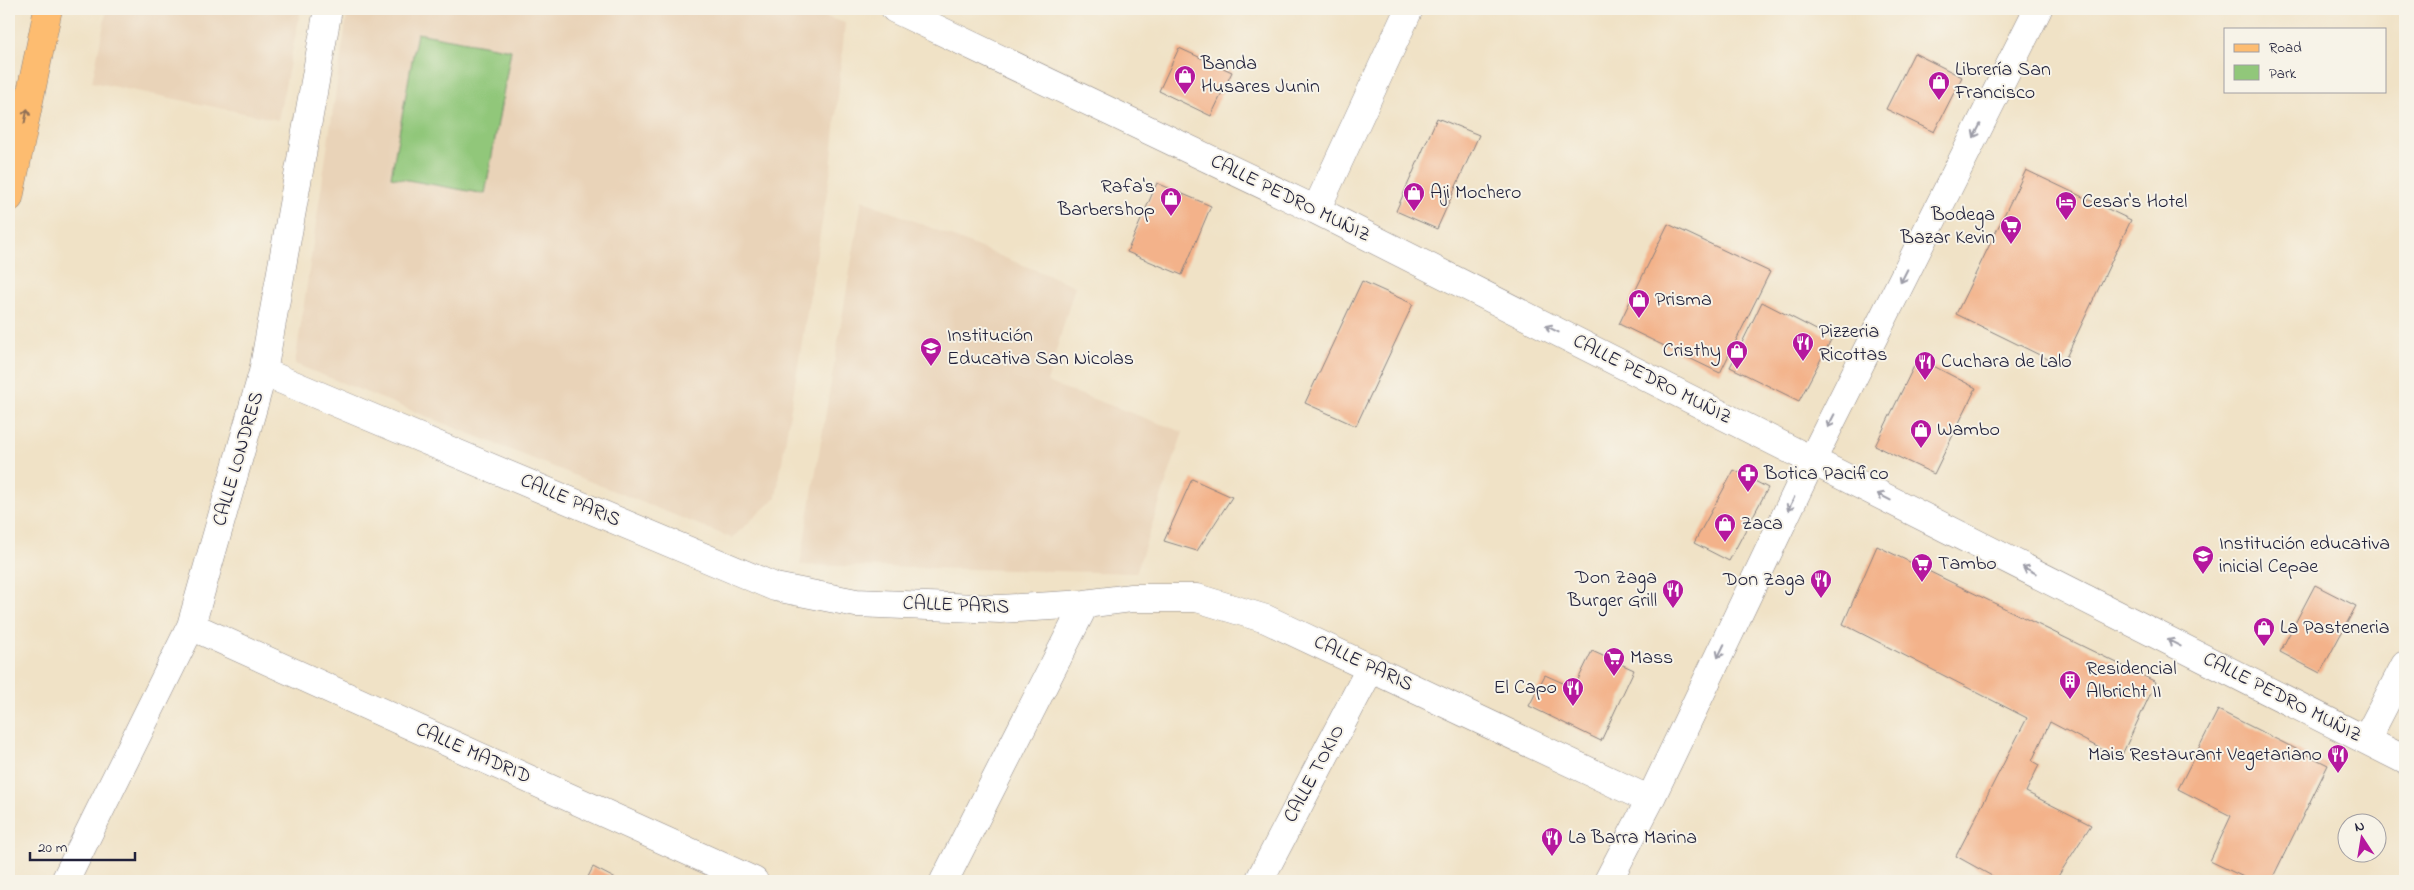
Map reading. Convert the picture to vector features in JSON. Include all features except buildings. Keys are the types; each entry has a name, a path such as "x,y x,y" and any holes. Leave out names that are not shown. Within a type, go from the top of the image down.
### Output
{"main road":[{"path":"9,198 48,9"}],"street":[{"name":"CALLE LONDRES","path":"65,881 191,626 263,372 328,9"},
{"name":"CALLE PEDRO MUÑIZ","path":"895,9 1316,210 2405,760"},
{"path":"1316,210 1409,9"},
{"path":"1608,881 1650,800 1812,460 2038,9"},
{"name":"CALLE PARIS","path":"263,372 774,587 856,603 1000,609 1085,604 1131,598 1197,598 1266,619 1650,800"},
{"path":"944,881 1085,604"},
{"name":"CALLE MADRID","path":"191,626 754,881"},
{"path":"2366,740 2405,665"},
{"name":"CALLE TOKIO","path":"1259,881 1371,667"}],"shaded area":[{"path":"107,9 301,9 278,120 92,82"},
{"path":"348,9 801,9 845,23 831,169 776,497 732,538 295,364"},
{"path":"862,200 1075,286 1047,382 1183,432 1136,573 800,565"}],"green space":[{"path":"417,33 511,50 485,194 391,177"}],"place":[{"name":"Banda Husares Junin","path":"1185,95"},
{"name":"Librería San Francisco","path":"1939,101"},
{"name":"Aji Mochero","path":"1414,212"},
{"name":"Rafa's Barbershop","path":"1171,217"},
{"name":"Cesar's Hotel","path":"2066,221"},
{"name":"Bodega Bazar Kevin","path":"2011,245"},
{"name":"Prisma","path":"1639,319"},
{"name":"Pizzeria Ricottas","path":"1803,362"},
{"name":"Institución Educativa San Nicolas","path":"931,367"},
{"name":"Cristhy","path":"1737,370"},
{"name":"Cuchara de Lalo","path":"1925,381"},
{"name":"Wambo","path":"1921,449"},
{"name":"Botica Pacifico","path":"1748,493"},
{"name":"Zaca","path":"1725,543"},
{"name":"Institución educativa inicial Cepae","path":"2203,575"},
{"name":"Tambo","path":"1922,583"},
{"name":"Don Zaga","path":"1821,599"},
{"name":"Don Zaga Burger Grill","path":"1673,609"},
{"name":"La Pasteneria","path":"2264,647"},
{"name":"Mass","path":"1614,677"},
{"name":"Residencial Albricht II","path":"2070,700"},
{"name":"El Capo","path":"1573,707"},
{"name":"Mais Restaurant Vegetariano","path":"2338,774"},
{"name":"La Barra Marina","path":"1552,857"}]}
